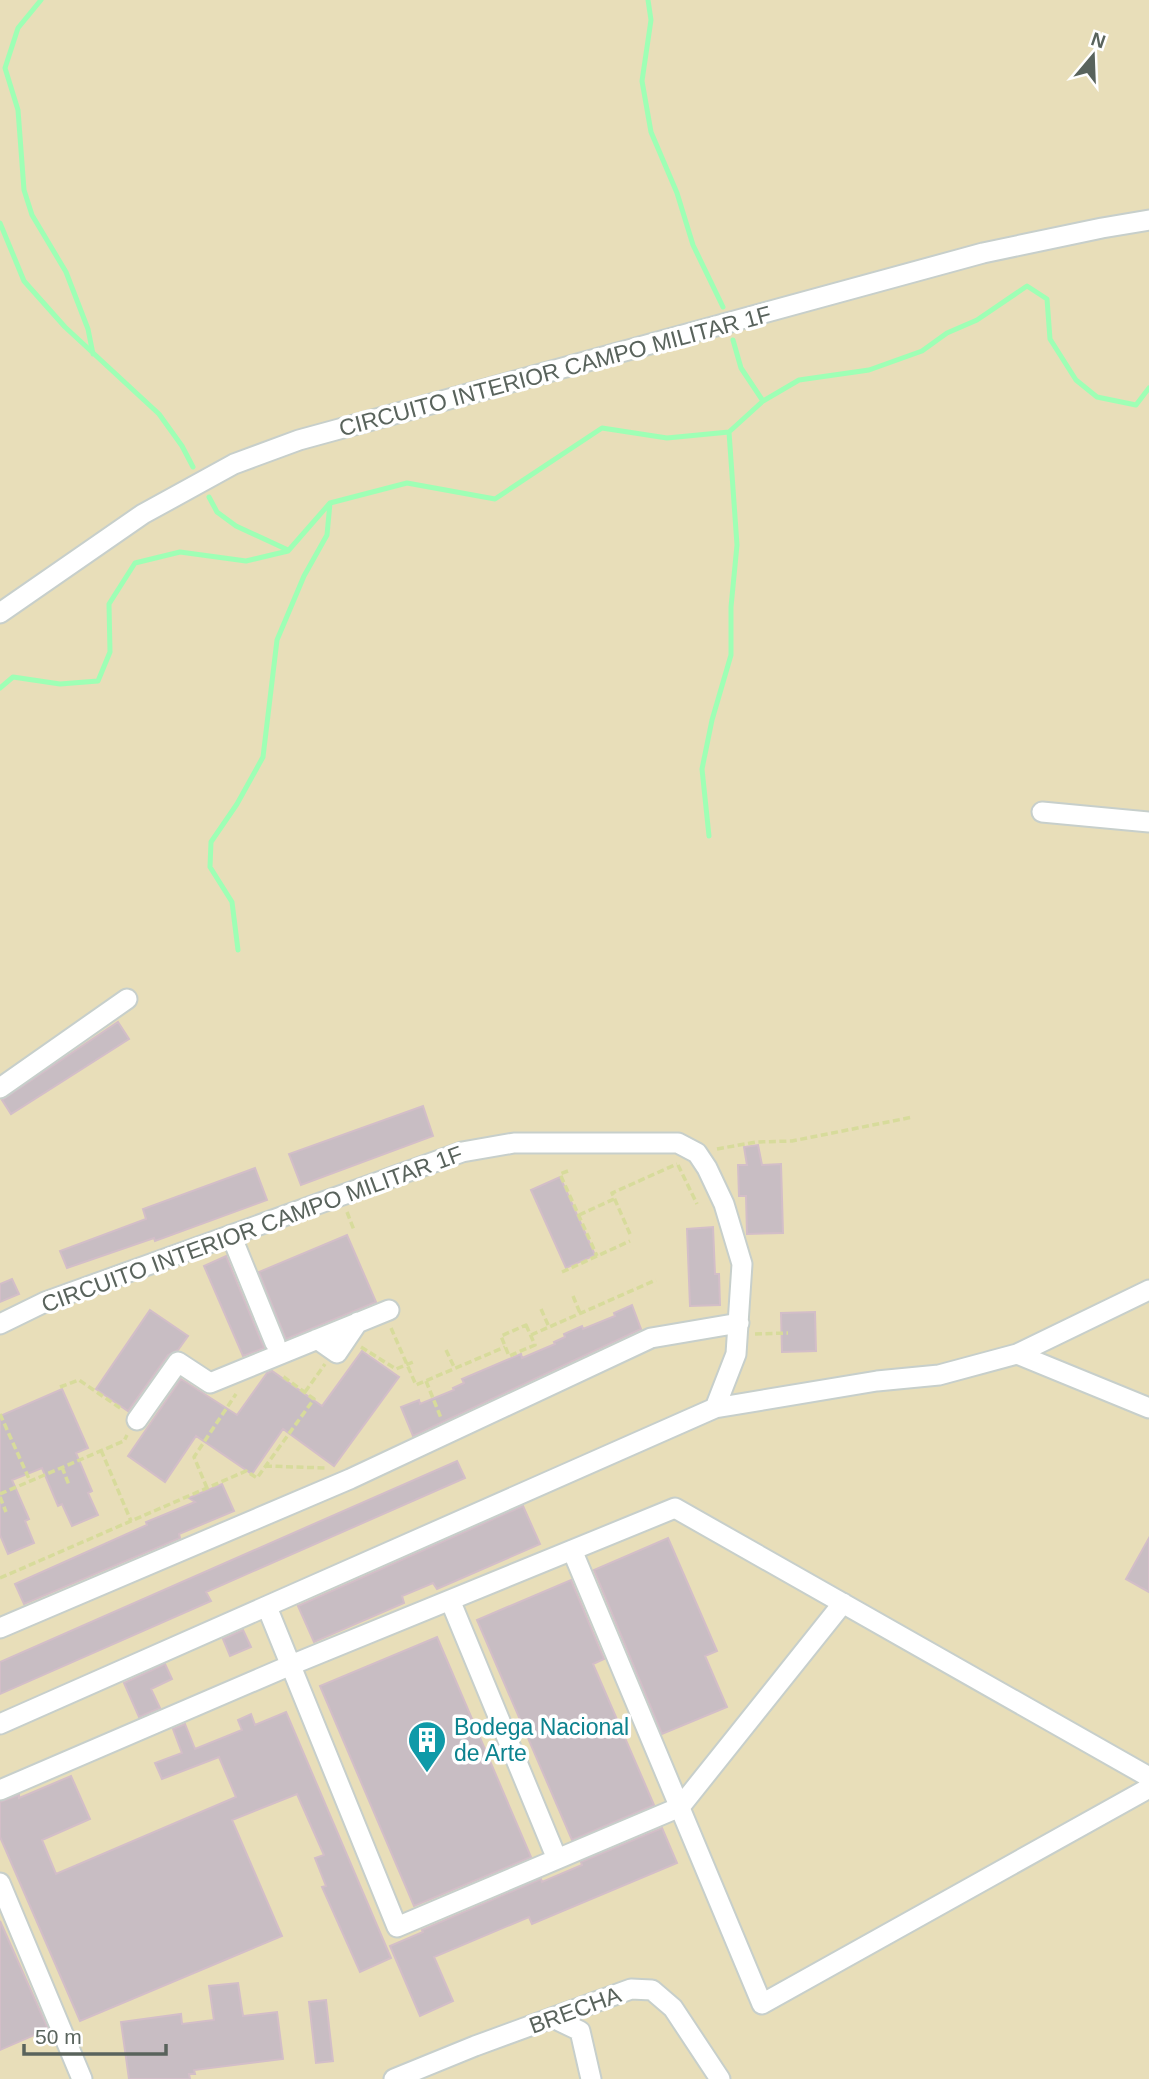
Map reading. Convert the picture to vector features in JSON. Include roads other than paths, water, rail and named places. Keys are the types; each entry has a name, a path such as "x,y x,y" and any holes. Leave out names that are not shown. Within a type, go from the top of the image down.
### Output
{"street":[{"name":"CIRCUITO INTERIOR CAMPO MILITAR 1F","path":"0,613 143,514 234,464 299,440 984,253 1149,220"},
{"path":"1042,812 1149,822"},
{"path":"0,1088 127,999"},
{"name":"CIRCUITO INTERIOR CAMPO MILITAR 1F","path":"0,1324 46,1302 462,1152 514,1143 678,1143 697,1153 724,1204 742,1264 746,1328 715,1408"},
{"path":"231,1235 275,1343"},
{"path":"0,1724 715,1408 877,1381 939,1375 1017,1354 1149,1290"},
{"path":"137,1420 178,1362 210,1383 317,1339 346,1337 387,1311"},
{"path":"0,1628 350,1479 651,1338 746,1328"},
{"path":"317,1339 346,1337"},
{"path":"1017,1354 1149,1408"},
{"path":"0,1790 291,1665 676,1508 1149,1777"},
{"path":"572,1550 762,2004 1149,1788"},
{"path":"450,1600 557,1859"},
{"path":"267,1607 397,1927 680,1807 843,1603"},
{"path":"0,1883 82,2079"},
{"name":"BRECHA","path":"394,2079 631,1989 652,1990 673,2008 720,2079"},
{"path":"553,2018 580,2031 591,2079"}],"waterway":[{"path":"41,0 18,28 5,68 18,110 24,190 32,215 66,272 88,329 93,354"},
{"path":"648,0 651,20 642,81 651,132 677,193 693,245 723,307"},
{"path":"0,223 24,281 65,327 159,414 193,467"},
{"path":"0,688 13,677 60,684 98,681 110,652 109,604 135,563 180,552 246,561 288,551 330,503 407,483 495,499 602,428 667,438 729,432 763,401 799,380 869,370 922,351 947,333 977,320 1027,286 1047,299 1050,339 1076,380 1097,397 1136,405 1149,388"},
{"path":"733,340 741,368 763,401"},
{"path":"709,836 702,769 712,720 731,655 731,607 737,545 729,432"},
{"path":"209,497 217,512 236,526 288,550"},
{"path":"238,950 232,902 210,867 211,842 237,804 263,757 277,640 304,576 327,535 330,503"}],"place":[{"name":"Bodega Nacional de Arte","path":"427,1774"}]}
